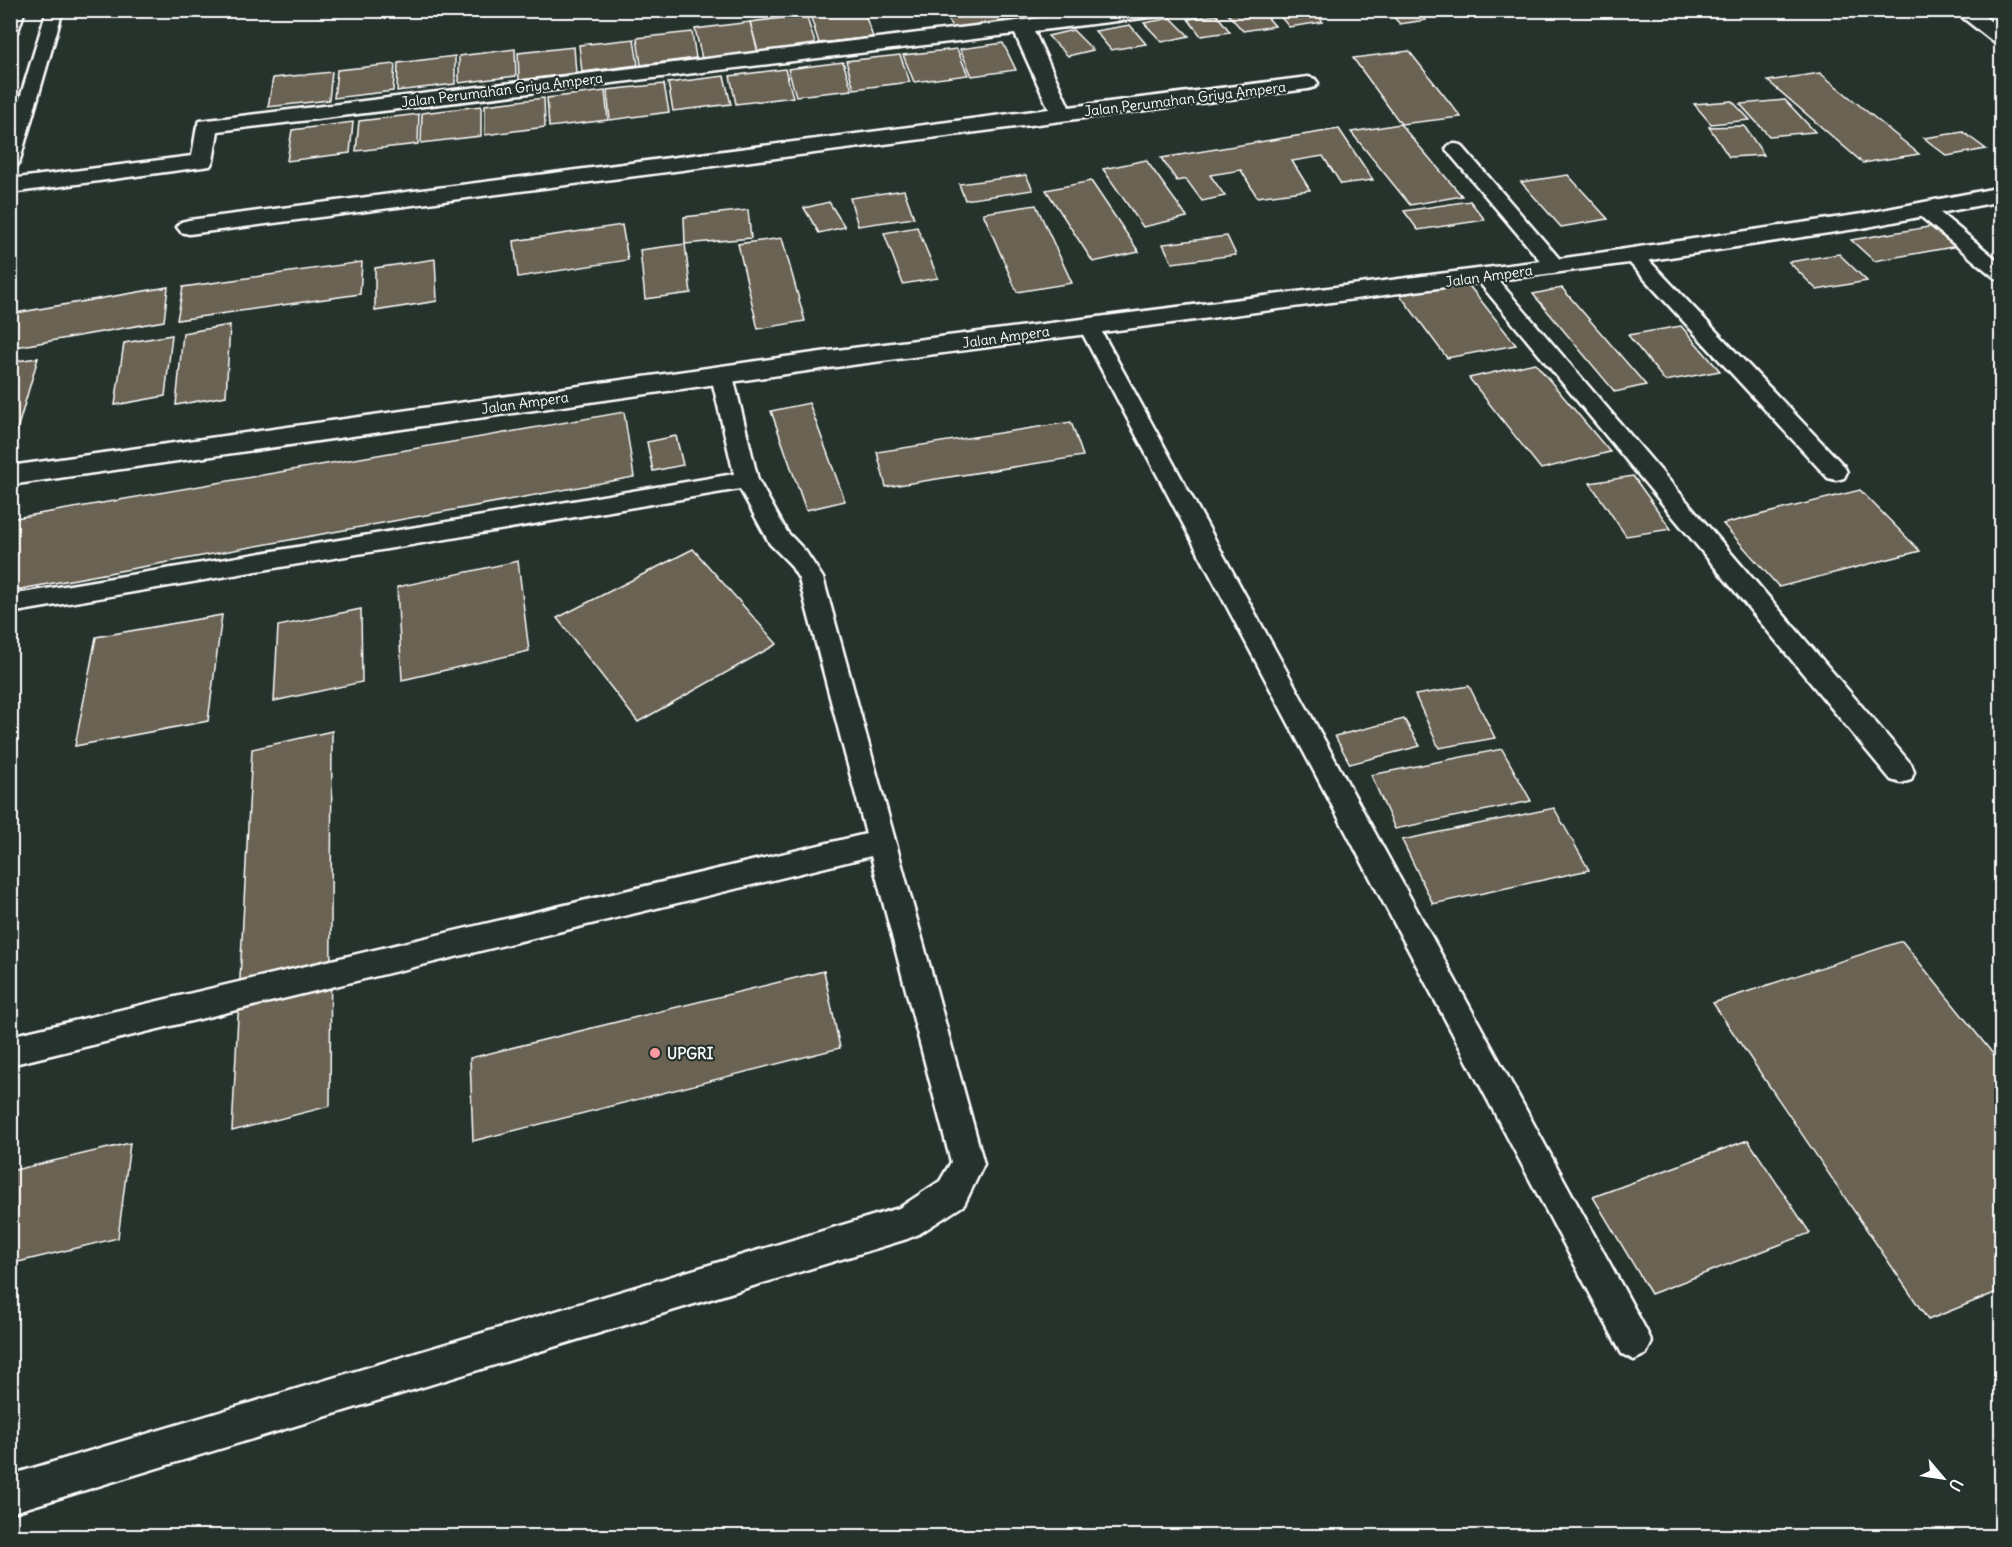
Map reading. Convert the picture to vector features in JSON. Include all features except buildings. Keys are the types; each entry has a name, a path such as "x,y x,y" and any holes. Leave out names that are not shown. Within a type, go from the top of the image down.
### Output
{"street":[{"name":"Jalan Perumahan Griya Ampera","path":"10,186 202,161 208,126 1159,10"},
{"path":"1962,10 2001,39"},
{"name":"Jalan Perumahan Griya Ampera","path":"1022,27 1062,114"},
{"name":"Jalan Perumahan Griya Ampera","path":"189,227 1308,83"},
{"name":"Jalan Ampera","path":"10,476 1088,326 1485,277 1634,256 1926,211 2001,194"}],"lane":[{"path":"10,32 17,10"},
{"path":"10,163 55,10"},
{"path":"1455,149 1556,267"},
{"path":"1926,211 2001,274"},
{"path":"1634,256 1836,472"},
{"path":"1485,277 1901,772"},
{"path":"1088,326 1634,1342"},
{"path":"10,1494 907,1222 952,1194 968,1164 811,578 798,558 778,538 747,480 722,376"},
{"path":"10,604 747,480"},
{"path":"10,1051 882,842"}],"place":[{"name":"UPGRI","path":"655,1053"}]}
